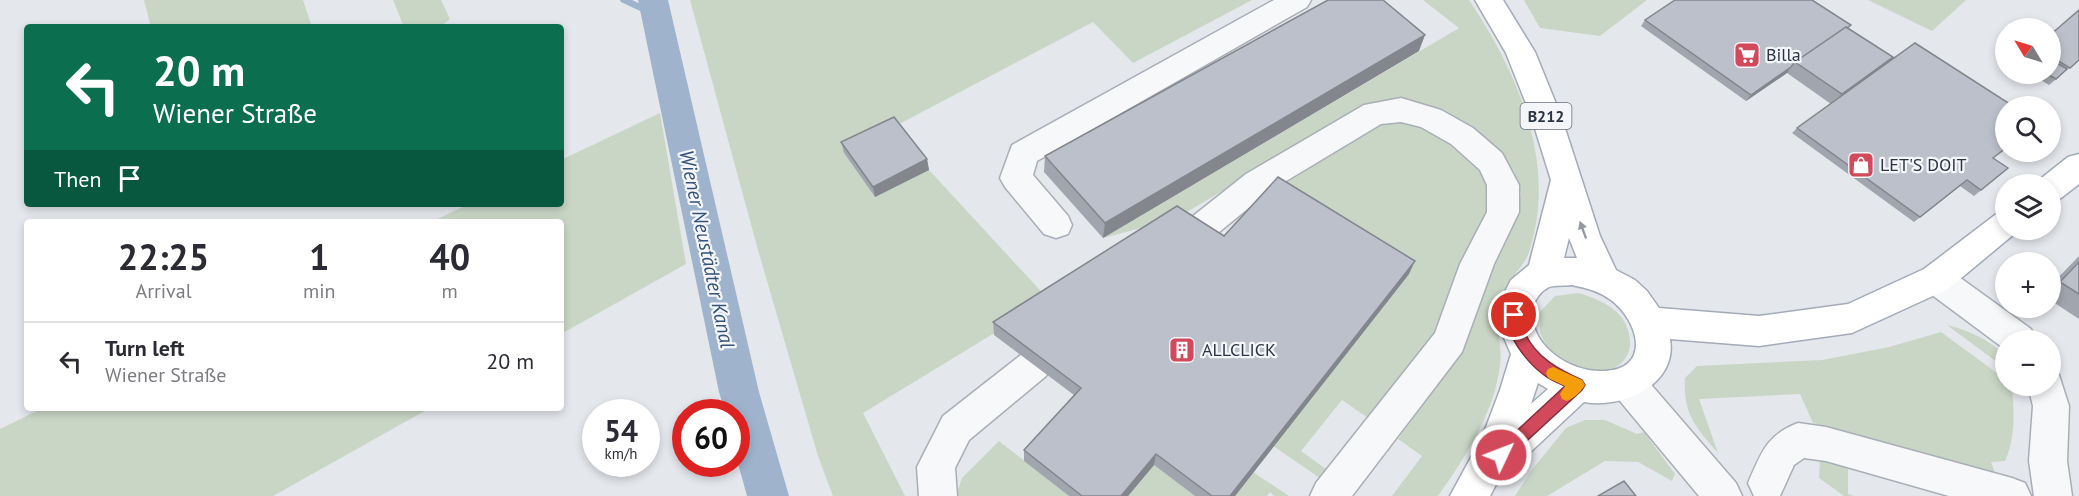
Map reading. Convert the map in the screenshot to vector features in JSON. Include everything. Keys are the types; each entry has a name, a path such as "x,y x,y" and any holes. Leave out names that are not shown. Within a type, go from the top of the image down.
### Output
{"main road":[{"name":"B212","path":"1489,0 1520,52 1546,116 1584,236 1603,278"},
{"path":"2061,180 2079,166"},
{"path":"1544,274 1566,182"},
{"path":"1650,322 1759,331 1852,318 1936,279 1995,233"},
{"path":"1572,271 1603,278 1638,304 1650,322 1655,347 1648,369 1628,384 1604,389 1577,385 1550,372 1529,352 1518,333 1514,315 1518,297 1528,284 1544,274 1572,271"},
{"path":"1479,482 1516,397 1529,352"},
{"path":"1479,482 1577,385"}],"street":[{"path":"1056,225 1016,178 1023,154 1297,0"},
{"path":"1196,233 1257,183 1375,113 1401,110 1430,117 1461,136 1491,162 1503,185 1503,212 1477,264 1450,341 1329,496"},
{"path":"1936,279 2005,330"},
{"path":"938,496 936,467 956,428 1034,365"},
{"path":"1628,384 1723,496"},
{"path":"2048,396 2051,406 2048,461 2053,496"},
{"path":"1766,492 1781,453 1798,440 1826,444 2012,496"}],"green space":[{"path":"144,0 303,0 311,24 150,24"},
{"path":"393,0 441,0 450,19 444,24 403,24"},
{"path":"690,0 1252,0 1133,63 1093,22 844,153 875,197 929,170 1049,300 863,413 905,496 833,496 818,456 758,250"},
{"path":"1423,0 1469,0 1503,58 1528,120 1536,153 1539,186 1537,219 1529,252 1505,288 1499,302 1497,318 1500,366 1497,384 1477,434 1438,496 1392,496 1422,456 1398,439 1463,350 1492,272 1516,221 1521,193 1514,171 1490,145 1461,123 1432,107 1399,100 1369,104 1175,219 1103,238 1459,28"},
{"path":"1524,0 1647,0 1600,36 1540,28"},
{"path":"1868,0 1966,0 1932,31"},
{"path":"660,113 686,264 564,332 564,219 437,219 463,207 564,207 564,159"},
{"path":"1406,122 1430,129 1455,145 1480,168 1491,188 1489,210 1463,256 1435,332 1368,418 1342,400 1301,451 1326,469 1320,478 1273,446 1274,191 1381,123"},
{"path":"1578,293 1597,299 1613,309 1625,323 1629,332 1630,348 1626,358 1619,365 1598,371 1587,369 1564,360 1546,344 1540,333 1540,312 1555,296"},
{"path":"1947,325 1964,330 1992,344 1995,347 1995,361"},
{"path":"1941,332 1995,372 1995,396 2013,396 2014,414 2013,433 2005,461 1991,462 1995,473 1813,423 1800,394 1699,399 1718,453 1697,428 1686,402 1685,378 1697,366 1822,360 1889,347"},
{"path":"37,411 425,411 273,496 0,496 0,429"},
{"path":"1585,420 1605,420 1637,434 1644,432 1675,474 1672,481 1638,462 1605,461 1547,496 1515,496 1531,471 1566,428"},
{"path":"999,441 1069,496 956,496 962,478"},
{"path":"1820,460 1848,468 1848,494 1854,496 1844,496 1819,478"},
{"path":"1154,465 1195,496 1128,496"},
{"path":"1253,472 1289,496 1274,496 1270,492 1267,496 1234,496"}],"building":[{"path":"1328,0 1383,0 1425,35 1105,223 1045,156"},
{"name":"Billa","path":"1675,0 1812,0 1851,25 1795,62 1751,95 1645,20"},
{"path":"2079,10 2079,60 2070,68 2061,63 2061,26"},
{"path":"1846,27 1893,57 1842,94 1795,62"},
{"path":"1915,43 1997,96 1995,96 1995,156 1993,158 1995,162 2008,168 2001,174 1995,174 1995,179 1981,190 1967,180 1920,217 1797,128"},
{"path":"2061,65 2067,69 2061,74"},
{"path":"894,117 927,159 873,187 841,142"},
{"name":"ALLCLICK","path":"1278,177 1415,261 1230,496 1212,496 1156,454 1121,496 1082,496 1024,450 1081,388 993,322 1177,206 1224,236"},
{"path":"2079,262 2079,294 2061,281"},
{"path":"1624,481 1636,496 1598,496"}],"waterway":[{"path":"624,0 656,15"},
{"name":"Wiener Neustädter Kanal","path":"653,0 739,392 768,496"}],"slow traffic":[{"path":"1553,373 1577,385 1567,394"}],"place":[{"name":"Billa","path":"1747,55"},
{"name":"LET'S DOIT","path":"1861,165"},
{"name":"ALLCLICK","path":"1182,350"}],"route":[{"path":"1501,455 1577,385 1550,372 1529,352 1518,333 1514,315"}]}
